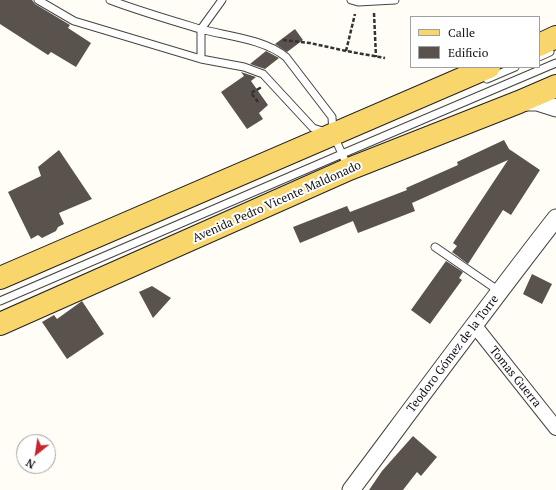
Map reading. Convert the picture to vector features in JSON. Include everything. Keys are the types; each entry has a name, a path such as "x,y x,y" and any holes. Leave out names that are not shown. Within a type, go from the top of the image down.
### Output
{"main road":[{"name":"Avenida Pedro Vicente Maldonado","path":"0,324 339,148 484,75"},
{"name":"Avenida Pedro Vicente Maldonado","path":"0,278 339,148 519,102 556,86"}],"street":[{"path":"519,102 537,102 556,108"},
{"name":"Teodoro Gómez de la Torre","path":"351,490 556,218"},
{"name":"Tomas Guerra","path":"475,326 555,424"}],"lane":[{"path":"38,0 74,22 201,59 244,67 263,74 313,128 339,148"},
{"path":"110,0 134,9 201,29 242,38 278,50 286,57 332,117 339,148"},
{"path":"201,59 201,29 222,0"},
{"path":"354,1 374,2 395,0"},
{"path":"0,301 339,148 556,62 550,46 540,55"},
{"path":"484,75 511,68"},
{"path":"435,247 500,291"}],"path":[{"path":"346,51 354,1"},
{"path":"374,2 376,57"}],"building":[{"path":"0,0 32,0 35,4 70,25 68,28 91,43 76,67 51,52 48,55 0,24"},
{"path":"295,29 303,40 287,52 275,44"},
{"path":"266,51 279,58 265,69 250,64"},
{"path":"241,72 256,77 251,81 268,105 259,113 263,119 247,129 221,92 244,76"},
{"path":"504,140 509,149 540,170 511,215 503,210 468,264 452,252 457,246 453,243 508,160 412,203 415,211 358,233 353,221 300,243 293,227 347,206 350,212 407,190 406,188 458,165 457,162"},
{"path":"59,150 92,199 59,213 64,224 58,227 56,231 42,238 38,235 31,239 8,192 41,176 38,167"},
{"path":"446,261 463,272 459,278 462,280 430,324 411,310"},
{"path":"532,274 552,284 542,304 523,294"},
{"path":"152,286 171,298 153,318 139,292"},
{"path":"82,301 104,334 67,359 42,322 54,315 57,319"},
{"path":"413,436 437,457 421,476 417,472 403,490 369,490 382,471"}]}
